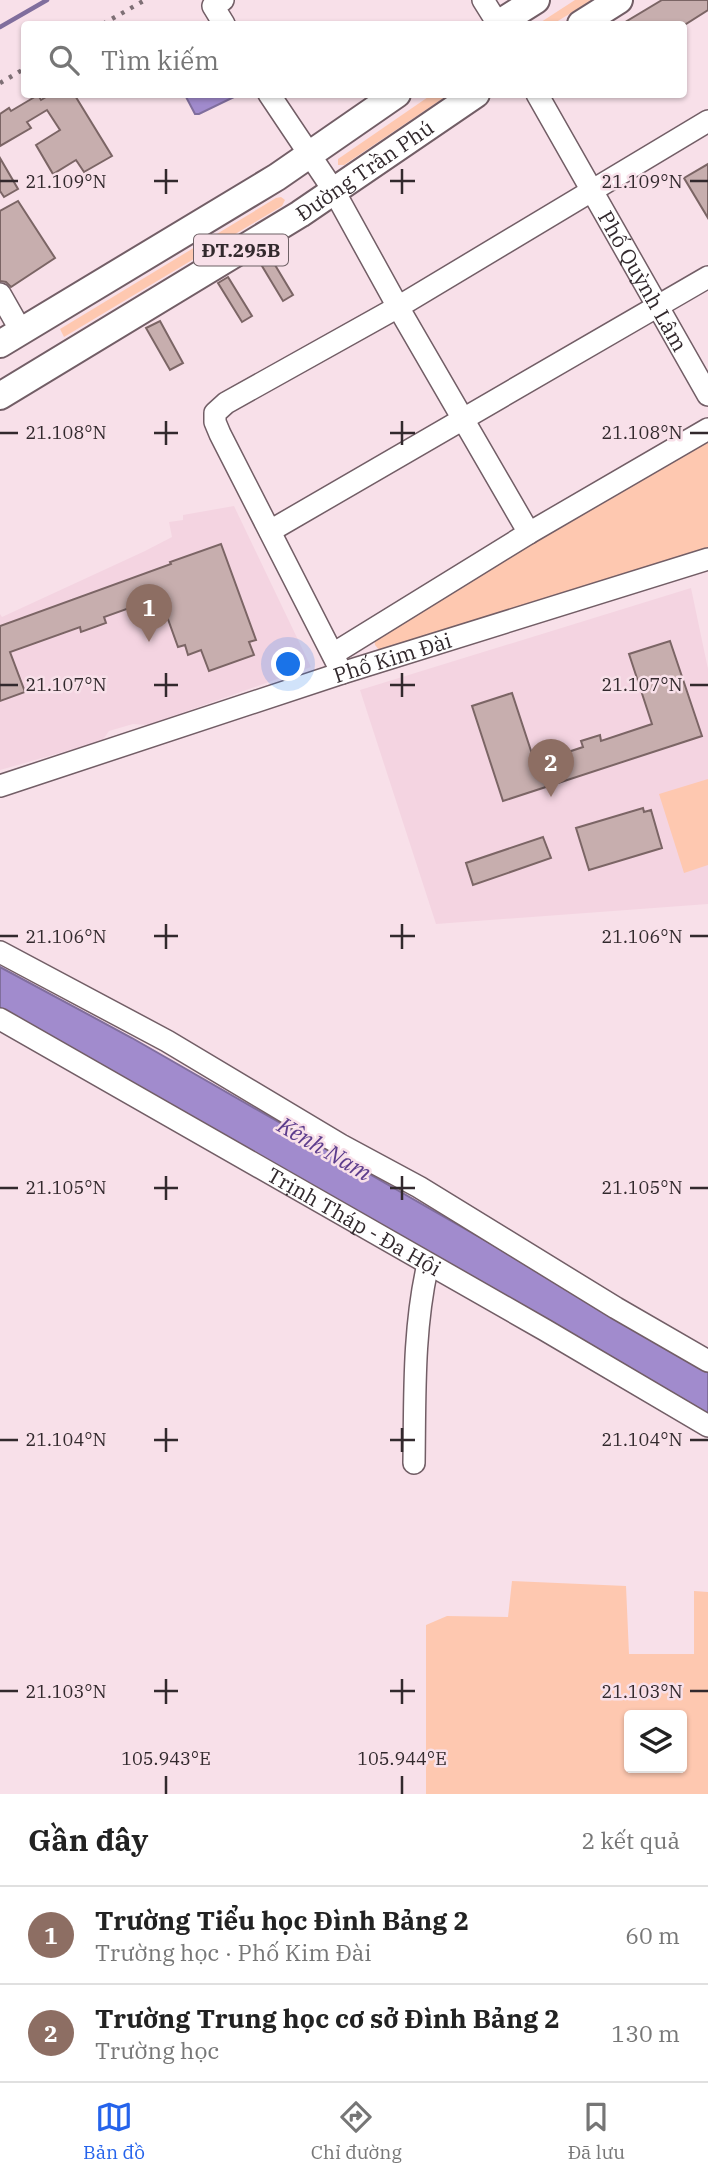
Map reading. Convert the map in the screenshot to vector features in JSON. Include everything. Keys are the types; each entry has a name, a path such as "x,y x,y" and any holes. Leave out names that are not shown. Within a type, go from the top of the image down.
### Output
{"main road":[{"path":"503,21 536,0"},
{"path":"586,21 619,0"},
{"name":"Đường Trần Phú","path":"10,338 278,177 391,98"},
{"name":"Đường Trần Phú","path":"0,396 300,214 470,98"}],"street":[{"path":"222,21 213,6 223,0"},
{"path":"483,0 496,21"},
{"path":"272,98 334,191 529,533"},
{"name":"Phố Quỳnh Lâm","path":"539,98 708,395"},
{"path":"342,673 220,434 215,413 226,403 398,307 708,121"},
{"path":"270,531 708,277"},
{"path":"0,294 10,338"},
{"path":"333,654 529,533 708,429"},
{"name":"Phố Kim Đài","path":"0,786 342,673 708,559"},
{"path":"0,952 167,1041 341,1145 419,1187 708,1361"},
{"name":"Trịnh Tháp - Đa Hội","path":"0,1019 708,1426"},
{"path":"414,1463 417,1335 421,1295 428,1264"}],"shaded area":[{"path":"575,0 592,0 558,21 543,21"},
{"path":"187,98 232,98 199,114 195,114"},
{"path":"427,98 444,98 344,165 338,165 338,159"},
{"path":"281,197 285,200 282,206 64,337 60,329"},
{"path":"708,436 708,548 389,652 380,651 375,645 374,636"},
{"path":"234,506 311,667 148,725 133,724 109,731 102,741 0,770 0,614 2,617 172,537 169,522 183,520 183,515"},
{"path":"691,588 708,669 708,904 436,924 360,690"},
{"path":"708,779 708,865 684,873 659,794"},
{"name":"Kênh Nam","path":"0,967 132,1038 708,1368 708,1414 481,1288 0,1008"},
{"path":"512,1581 626,1586 629,1654 694,1654 694,1591 708,1592 708,1794 426,1794 426,1625 447,1616 508,1617"}],"building":[{"path":"662,0 708,0 708,10 687,23 687,21 627,21"},
{"path":"33,98 76,98 112,156 84,172 76,160 53,174 36,145 60,130 47,110 27,122 31,128 0,146 0,114 9,108 11,111"},
{"path":"0,158 18,189 4,197 0,191"},
{"path":"708,164 708,218 684,178"},
{"path":"18,201 55,258 11,287 0,281 0,211"},
{"path":"269,255 293,295 283,301 259,261"},
{"path":"228,277 252,316 242,322 218,283"},
{"path":"160,321 183,363 170,370 146,328"},
{"path":"221,544 256,640 249,642 254,655 209,671 201,650 188,655 185,645 178,647 160,597 104,617 106,623 81,632 80,627 10,652 25,692 0,701 0,626"},
{"path":"670,641 702,736 503,801 472,706 512,693 535,763 583,747 581,741 600,735 601,741 652,724 629,654"},
{"path":"643,808 644,812 651,810 662,848 589,870 576,828"},
{"path":"543,837 551,858 473,885 466,863"}],"waterway":[{"path":"0,27 47,0"}],"railway":[{"path":"108,21 145,0"},
{"path":"0,83 21,71"}],"place":[{"name":"Trường Tiểu học Đình Bảng 2","path":"149,642"},
{"name":"Trường Trung học cơ sở Đình Bảng 2","path":"551,797"}]}
